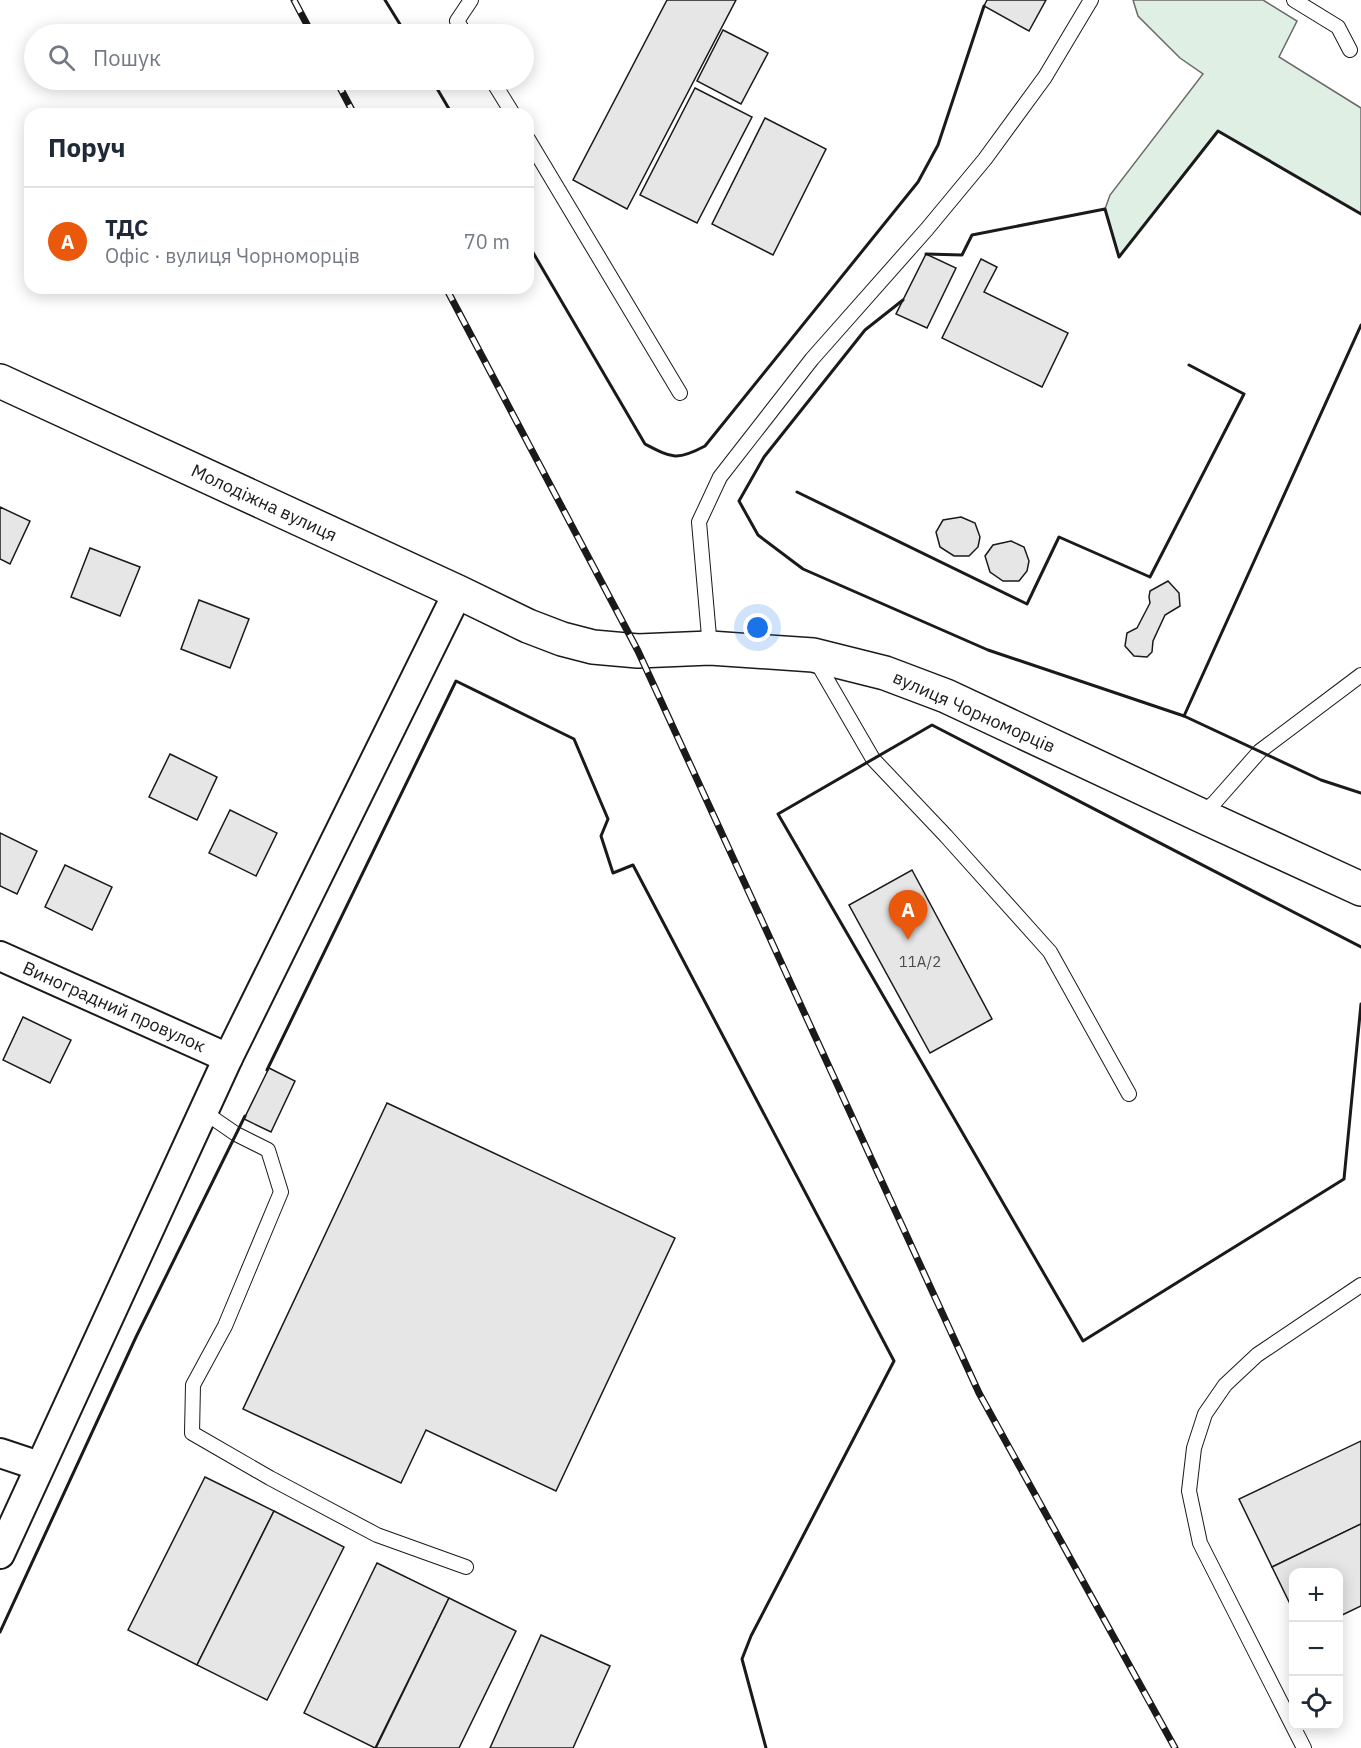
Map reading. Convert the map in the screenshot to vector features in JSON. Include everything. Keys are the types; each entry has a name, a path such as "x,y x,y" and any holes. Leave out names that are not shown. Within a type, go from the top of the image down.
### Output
{"street":[{"name":"Молодіжна вулиця","path":"0,381 528,626"},
{"path":"0,1554 228,1058 458,592"},
{"name":"вулиця Чорноморців","path":"528,626 562,639 593,647 638,651 710,648 813,655 885,673 946,696 1361,889"},
{"name":"Виноградний провулок","path":"0,956 228,1058"},
{"path":"0,1453 39,1466"}],"lane":[{"path":"459,24 457,21 471,0"},
{"path":"710,648 699,522 720,477 812,358 927,229 985,159 1045,77 1090,0"},
{"path":"1294,0 1338,27 1350,50"},
{"path":"498,90 509,108"},
{"path":"534,149 680,393"},
{"path":"813,655 873,759 1050,952 1129,1094"},
{"path":"1200,815 1215,802 1260,751 1361,675"},
{"path":"204,1112 236,1134 268,1150 281,1192 225,1326 193,1385 192,1433 377,1535 466,1567"},
{"path":"1304,1748 1200,1543 1190,1491 1194,1448 1205,1414 1225,1385 1257,1355 1361,1285"}],"green space":[{"path":"1133,0 1263,0 1297,21 1279,57 1361,108 1361,214 1218,131 1119,257 1105,209 1110,195 1203,74 1180,58 1138,16"}],"building":[{"path":"667,0 736,0 627,209 573,180"},
{"path":"987,0 1046,0 1029,31 984,6"},
{"path":"723,30 768,53 741,104 697,81"},
{"path":"695,88 752,117 697,223 640,195"},
{"path":"765,118 826,149 773,255 712,224"},
{"path":"926,254 956,268 927,328 896,314"},
{"path":"981,259 997,267 984,292 1068,333 1042,387 942,338"},
{"path":"0,507 30,521 10,564 0,559"},
{"path":"961,517 975,523 980,537 978,547 969,556 954,556 940,547 936,532 943,520"},
{"path":"1011,541 1024,547 1029,561 1027,571 1019,581 1003,581 990,572 985,556 993,545"},
{"path":"90,548 140,567 120,616 71,597"},
{"path":"1168,581 1179,593 1180,606 1165,615 1153,641 1152,652 1147,657 1134,656 1125,646 1127,633 1137,628 1150,603 1150,591"},
{"path":"199,600 249,619 230,668 181,649"},
{"path":"170,754 217,777 197,820 149,797"},
{"path":"230,810 277,833 256,876 209,853"},
{"path":"0,833 37,851 17,894 0,886"},
{"path":"65,865 112,887 92,930 45,907"},
{"path":"912,870 992,1019 930,1053 849,905"},
{"path":"23,1017 71,1040 50,1083 3,1060"},
{"path":"269,1068 295,1081 271,1132 244,1119"},
{"path":"387,1103 675,1238 556,1491 426,1430 401,1483 243,1409"},
{"path":"1361,1441 1361,1524 1272,1567 1239,1499"},
{"path":"205,1477 274,1511 197,1665 128,1630"},
{"path":"274,1511 344,1547 267,1700 197,1665"},
{"path":"1361,1524 1361,1606 1343,1615 1343,1568 1289,1568 1289,1602 1272,1567"},
{"path":"377,1563 449,1598 375,1748 304,1713"},
{"path":"449,1598 516,1631 459,1748 376,1748"},
{"path":"541,1635 610,1666 573,1748 490,1748"}],"railway":[{"path":"294,0 307,24"},
{"path":"341,90 351,108"},
{"path":"449,294 638,651 979,1393 1175,1748"}],"wall":[{"path":"385,0 400,24"},
{"path":"534,254 645,444 675,456 688,454 705,446 918,182 938,145 984,6"},
{"path":"438,90 448,108"},
{"path":"926,254 962,255 972,235 1105,209 1119,257 1218,131 1361,214"},
{"path":"903,300 865,330 764,457 739,501 758,535 803,569 988,650 1184,716 1321,780 1361,793"},
{"path":"1184,716 1361,325"},
{"path":"797,492 1027,604 1059,537 1150,577 1244,394 1189,365"},
{"path":"267,1070 456,681 574,739 608,819 601,836 613,873 633,865 894,1361 751,1636 742,1659 766,1748"},
{"path":"1361,947 932,725 778,814 1083,1341 1344,1179 1361,1004"},
{"path":"0,1632 136,1337 245,1116"}],"place":[{"name":"ТДС","path":"908,940"}]}
